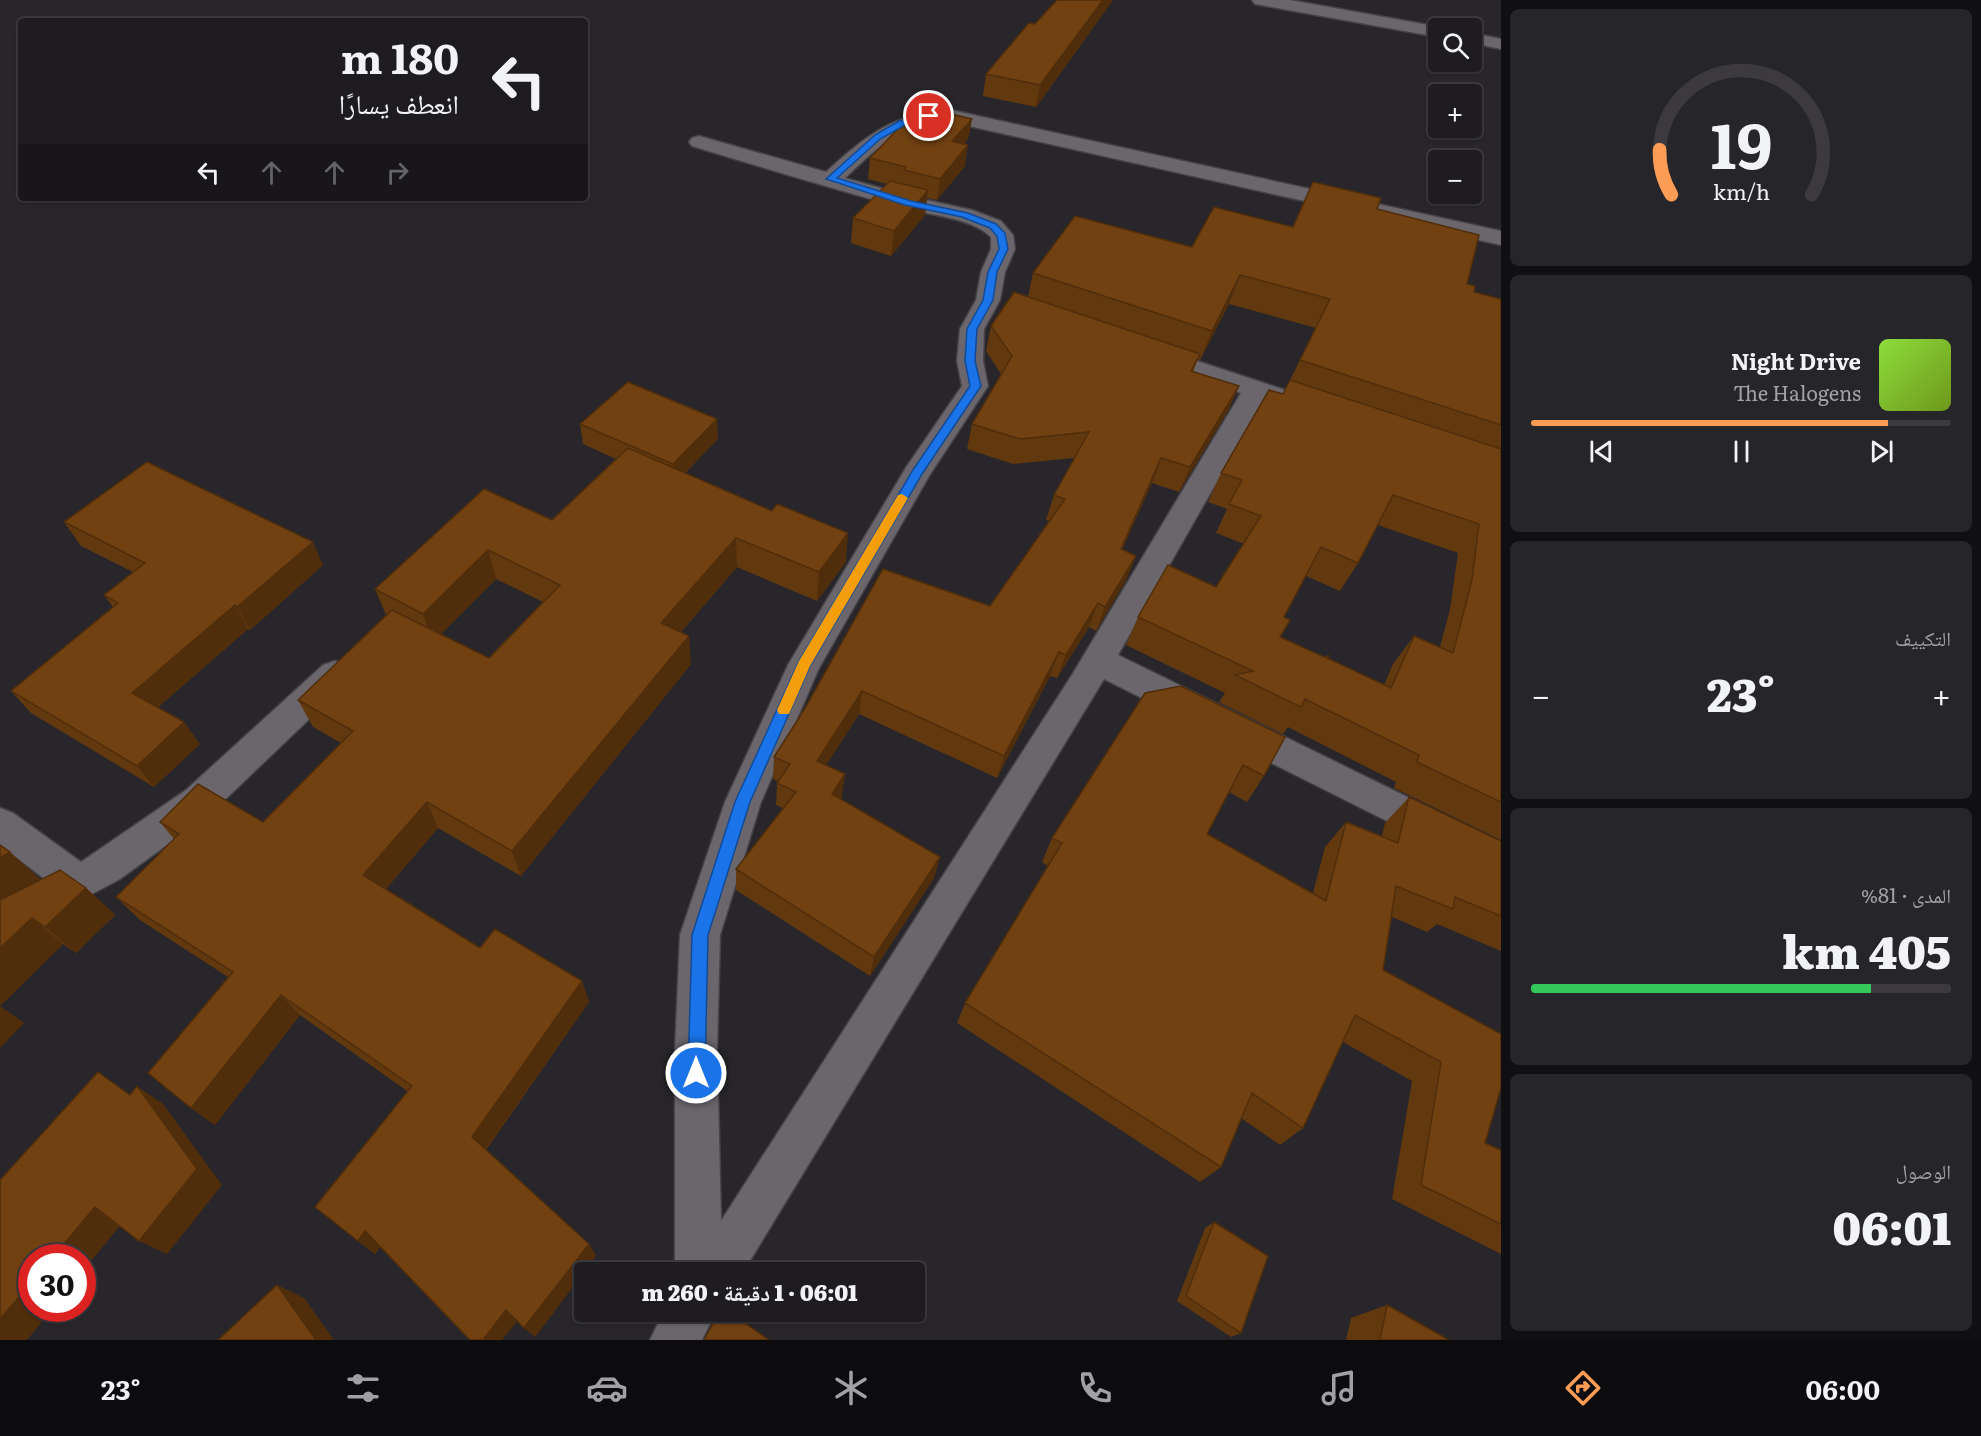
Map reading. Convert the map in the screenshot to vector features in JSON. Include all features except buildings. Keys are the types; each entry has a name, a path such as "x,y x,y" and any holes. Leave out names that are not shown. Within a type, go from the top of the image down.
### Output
{"street":[{"path":"1261,0 1428,30"},
{"path":"1482,40 1501,44"},
{"path":"831,179 878,137 902,123 929,116 951,116 1501,238"},
{"path":"699,142 909,203 964,215 993,226 1002,235 1003,249 993,272 999,304 972,329 970,361 975,386 917,473 804,665 743,802 700,935 696,1051 699,1262"},
{"path":"1134,348 1302,404"},
{"path":"722,1262 1097,660 1257,389"},
{"path":"0,926 107,867 199,801 356,654"},
{"path":"1097,660 1501,861"},
{"path":"0,824 78,882"},
{"path":"674,1340 685,1322"}],"slow traffic":[{"path":"784,710 804,665 902,498"}],"route":[{"path":"696,1073 700,935 743,802 804,665 917,473 975,386 970,361 972,329 988,300 993,272 1003,249 1002,235 993,226 964,215 909,203 831,179 878,137 902,123 929,116"}]}
